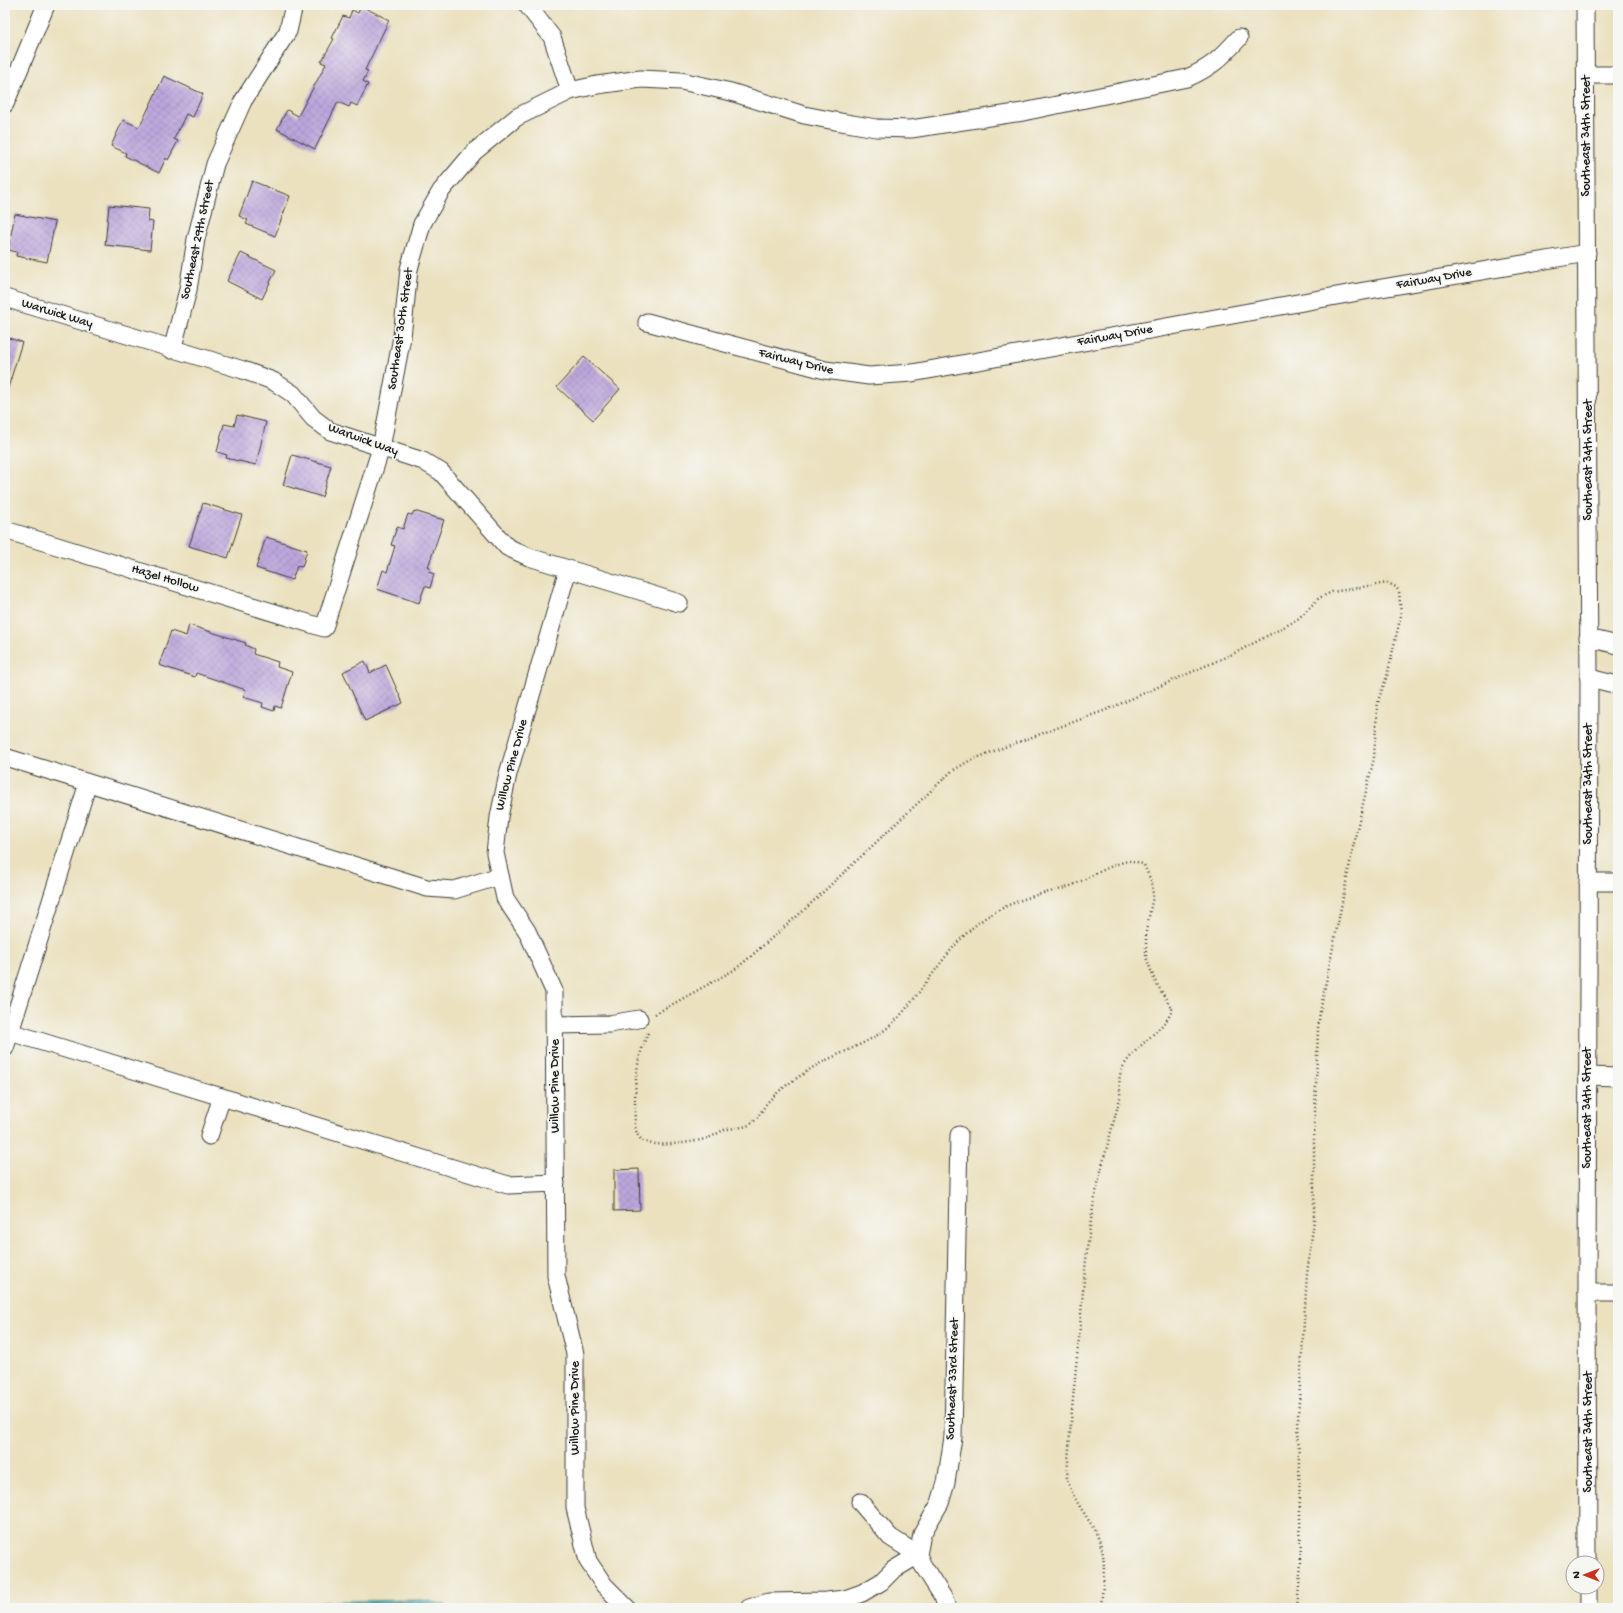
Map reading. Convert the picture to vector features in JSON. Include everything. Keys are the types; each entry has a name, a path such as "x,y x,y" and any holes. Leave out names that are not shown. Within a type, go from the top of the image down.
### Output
{"street":[{"path":"5,104 46,5"},
{"name":"Southeast 29th Street","path":"172,350 188,290 196,239 215,164 243,101 288,31 294,5"},
{"path":"527,5 552,37 570,91"},
{"name":"Southeast 34th Street","path":"1585,5 1589,678 1587,1076 1588,1555"},
{"name":"Southeast 30th Street","path":"324,628 381,448 402,337 409,269 422,224 441,191 474,152 517,117 570,91 641,79 681,81 731,92 804,114 835,121 876,128 910,129 1023,112 1187,78 1204,70 1220,59 1239,38"},
{"path":"1586,75 1618,75"},
{"name":"Fairway Drive","path":"647,322 825,370 869,376 890,375 920,371 1364,291 1587,253"},
{"name":"Warwick Way","path":"5,298 172,350 243,370 273,381 293,394 313,418 330,431 423,461 442,472 507,547 529,557 679,603"},
{"name":"Hazel Hollow","path":"5,530 324,628"},
{"name":"Willow Pine Drive","path":"568,569 508,774 499,817 495,853 505,898 527,931 554,990 556,1276 575,1354 575,1508 588,1560 604,1585 627,1608"},
{"path":"1588,638 1618,645"},
{"path":"1589,678 1618,685"},
{"path":"5,757 427,888 454,890 500,876"},
{"path":"88,783 8,1040 222,1097 508,1185 556,1183"},
{"path":"1588,882 1618,882"},
{"path":"555,1025 648,1022"},
{"path":"1587,1076 1618,1077"},
{"path":"209,1136 222,1097"},
{"name":"Southeast 33rd Street","path":"918,1555 922,1534 940,1503 946,1483 953,1437 960,1135"},
{"path":"1587,1293 1618,1293"},
{"path":"860,1502 890,1537 918,1555 922,1564 944,1597 947,1608"},
{"path":"749,1608 769,1602 826,1601 845,1599 862,1593 881,1582 893,1570 918,1555"},
{"path":"1588,1595 1588,1608"}],"path":[{"path":"1101,1608 1103,1562 1102,1547 1099,1538 1074,1496 1067,1477 1072,1399 1084,1272 1094,1202 1120,1097 1120,1076 1122,1068 1130,1057 1171,1014 1170,1005 1155,981 1148,965 1145,944 1153,896 1152,883 1144,865 1130,860 1096,873 1060,890 1031,897 1012,904 983,919 953,948 901,1015 888,1027 874,1037 814,1067 793,1081 768,1102 751,1124 745,1126 724,1130 707,1138 665,1144 649,1144 641,1140 635,1125 634,1078 648,1022 658,1013 734,970 743,963 804,910 952,771 969,761 988,753 1044,734 1113,707 1237,652 1297,620 1324,594 1386,583 1396,587 1399,591 1402,615 1387,676 1379,698 1374,758 1356,833 1318,1028 1314,1139 1314,1220 1307,1274 1298,1417 1301,1563 1297,1608"},
{"path":"648,1022 658,1013"}],"water":[{"path":"423,1600 446,1605 448,1608 284,1608 298,1604 340,1601"}],"building":[{"path":"361,6 389,20 365,70 368,71 363,81 368,84 357,106 351,103 349,107 338,102 315,149 277,129 287,110 298,116 326,64 321,62 334,39 332,38 343,16 349,18 352,10 358,13"},
{"path":"164,76 203,94 193,117 186,114 174,139 178,141 168,160 166,158 159,173 125,156 126,153 111,146 123,120 139,127"},
{"path":"252,181 290,196 275,236 246,224 248,220 239,216"},
{"path":"109,205 149,209 148,221 153,222 150,250 105,245"},
{"path":"15,214 55,222 47,262 16,256 17,252 8,250"},
{"path":"241,253 276,270 262,299 227,281"},
{"path":"5,337 22,342 8,388 5,387"},
{"path":"584,357 620,389 593,420 557,387"},
{"path":"237,415 266,422 256,465 226,458 227,455 217,452 224,424 234,426"},
{"path":"292,455 331,466 322,497 283,485"},
{"path":"203,503 242,515 228,558 189,546"},
{"path":"414,511 444,520 428,567 430,568 429,572 434,574 430,588 425,586 419,603 377,589 383,570 387,572 395,546 391,545 397,527 403,529 408,514 412,515"},
{"path":"266,537 307,550 302,567 297,566 292,580 256,568"},
{"path":"189,625 246,643 245,645 254,649 253,654 278,662 277,667 292,672 281,708 275,706 274,711 262,707 263,703 243,697 246,690 196,673 195,677 159,665 171,631 186,636"},
{"path":"365,661 370,673 386,665 403,703 365,721 343,672"},
{"path":"639,1169 640,1210 614,1211 614,1170"}]}
